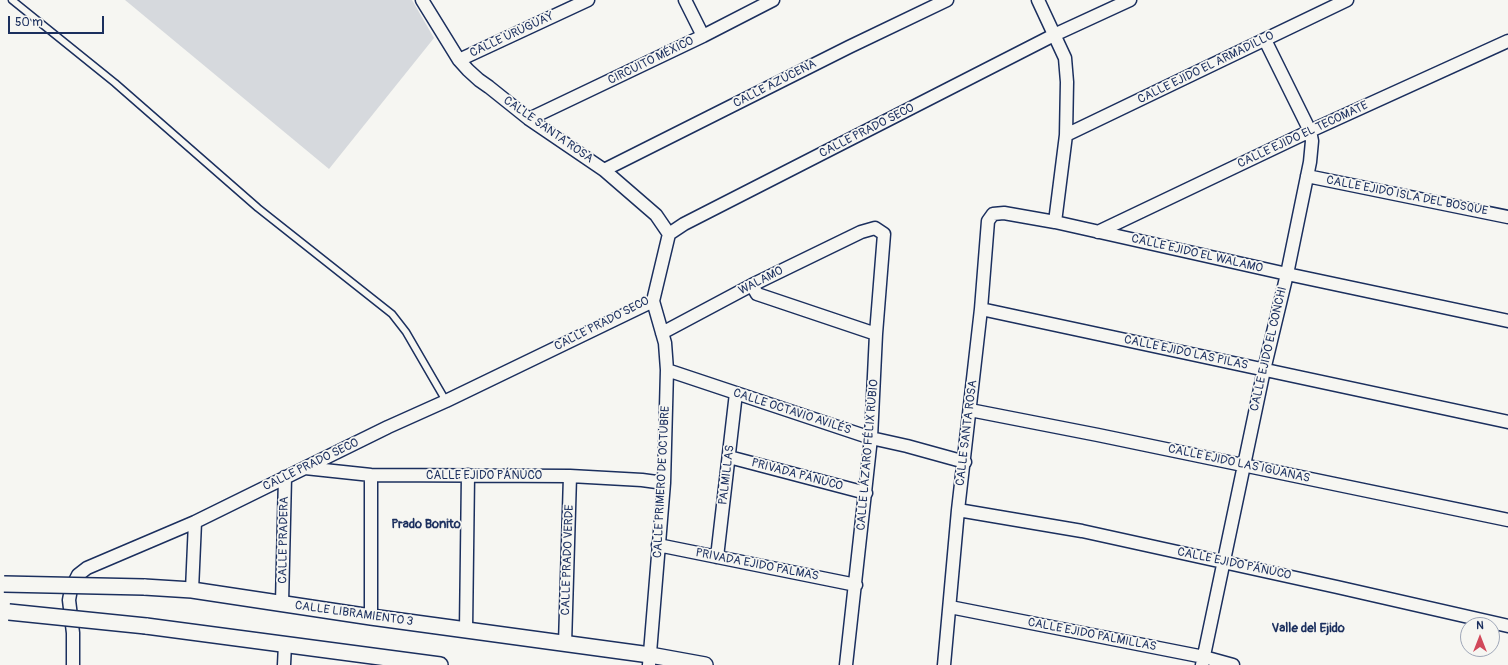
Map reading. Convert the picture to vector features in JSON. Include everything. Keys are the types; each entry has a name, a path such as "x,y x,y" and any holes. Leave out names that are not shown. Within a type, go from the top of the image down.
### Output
{"street":[{"name":"CALLE SANTA ROSA","path":"422,0 459,60 478,80 529,119 604,170 656,215 669,234"},
{"name":"CALLE URUGUAY","path":"459,60 588,0"},
{"path":"685,0 703,36"},
{"name":"CIRCUITO MÉXICO","path":"529,119 703,36 773,0"},
{"name":"CALLE AZUCENA","path":"604,170 849,47 948,0"},
{"path":"1038,0 1065,58 1067,82 1066,135 1055,222"},
{"name":"CALLE PRADO SECO","path":"73,665 73,633 69,600 71,589 78,575 87,568 195,522 388,427 446,401 653,301 669,234 692,220 1054,35 1130,0"},
{"name":"CALLE EJIDO EL ARMADILLO","path":"1066,135 1347,0"},
{"name":"CALLE EJIDO EL CONCHI","path":"1203,661 1243,466 1287,274 1310,162 1312,141 1310,131 1265,40"},
{"name":"CALLE EJIDO EL TECOMATE","path":"1098,232 1310,131 1508,41"},
{"name":"CALLE EJIDO ISLA DEL BOSQUE","path":"1307,176 1508,217"},
{"name":"CALLE SANTA ROSA","path":"944,665 958,510 981,309 988,221 993,214 1004,212"},
{"name":"CALLE EJIDO EL WALAMO","path":"1004,212 1508,321"},
{"name":"WALAMO","path":"662,333 752,285 862,232 875,228 884,234 883,245"},
{"name":"CALLE LÁZARO FÉLIX RUBIO","path":"846,665 871,438 876,334 883,245"},
{"path":"752,285 758,294 763,296 876,334"},
{"name":"CALLE PRIMERO DE OCTUBRE","path":"649,660 664,483 667,370 662,333 653,301"},
{"name":"CALLE EJIDO LAS PILAS","path":"981,309 1508,422"},
{"name":"CALLE OCTAVIO AVILÉS","path":"667,370 871,438 907,446 964,462"},
{"name":"PALMILLAS","path":"717,557 736,393"},
{"name":"CALLE EJIDO LAS IGUANAS","path":"970,410 1098,434 1243,466 1508,520"},
{"name":"PRIVADA PÁNUCO","path":"729,457 866,493"},
{"name":"CALLE EJIDO PÁNUCO","path":"305,468 371,475 570,476 642,480 664,483"},
{"path":"371,475 371,617"},
{"path":"466,630 468,475"},
{"name":"CALLE PRADO VERDE","path":"565,644 570,476"},
{"name":"CALLE PRADERA","path":"282,603 285,477"},
{"name":"CALLE EJIDO PÁNUCO","path":"958,510 1082,531 1508,626"},
{"path":"192,590 195,522"},
{"name":"PRIVADA EJIDO PALMAS","path":"658,545 856,585"},
{"name":"CALLE LIBRAMIENTO 3","path":"2,584 144,587 192,590 565,644 649,660 705,665"},
{"name":"CALLE EJIDO PALMILLAS","path":"950,607 1203,661 1234,665"},
{"path":"4,611 146,626 285,644 367,660 440,665"},
{"path":"284,665 285,644"}],"lane":[{"path":"12,0 115,83 258,208 392,314 406,332 446,401"}],"shaded area":[{"path":"125,0 412,0 434,38 329,169"}],"district":[{"name":"Prado Bonito","path":"426,525"},
{"name":"Valle del Ejido","path":"1308,629"}]}
